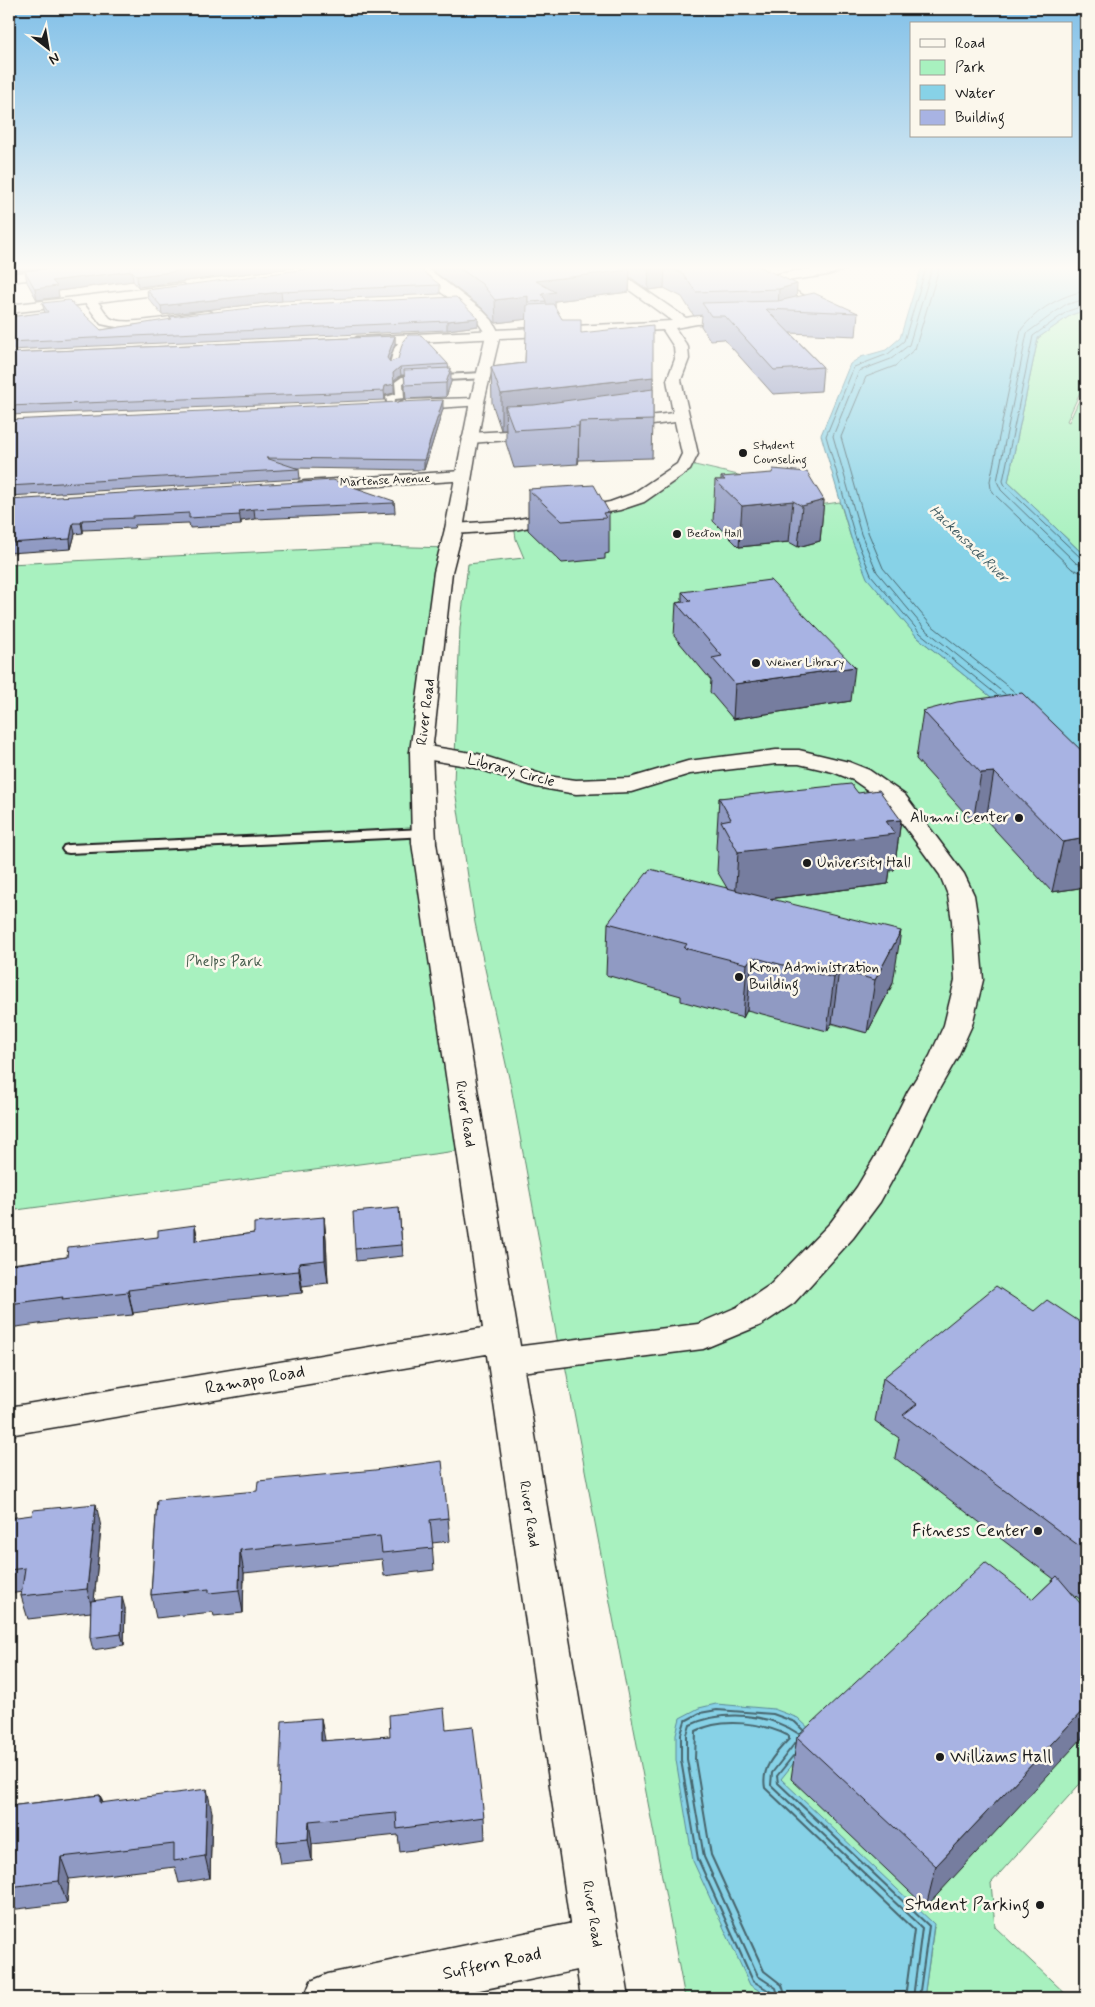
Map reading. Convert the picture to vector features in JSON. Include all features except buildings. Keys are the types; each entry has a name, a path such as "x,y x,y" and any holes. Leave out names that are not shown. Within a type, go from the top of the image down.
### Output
{"street":[{"name":"River Road","path":"487,359 462,476 454,529 443,572 421,752 424,833 430,893 605,1998"},
{"path":"454,529 522,523 614,506 638,498 684,467 690,454 674,380 682,359"},
{"path":"372,406 391,406 480,389"},
{"path":"602,426 682,416"},
{"path":"470,438 534,435 563,431"},
{"name":"Martense Avenue","path":"288,487 462,476"},
{"name":"Library Circle","path":"421,752 478,760 544,782 576,787 631,785 688,768 744,760 799,757 841,767 861,775 897,800 952,874 960,895 965,921 969,980 958,1025 944,1056 923,1091 894,1150 869,1194 842,1230 782,1294 748,1316 703,1336 503,1350"},
{"name":"Ramapo Road","path":"9,1421 503,1350"},
{"name":"Suffern Road","path":"328,1998 596,1942"}],"lane":[{"path":"393,367 395,359"},
{"path":"391,406 390,397 401,396 399,382 405,379 480,389"},
{"path":"69,849 424,833"}],"green space":[{"path":"1034,359 1086,359 1086,379 1067,421 1069,422 1086,385 1086,557 1008,482"},
{"path":"686,463 808,491 819,505 840,502 851,538 917,637 1086,774 1086,1777 991,1883 995,1927 1070,1998 924,1998 934,1927 907,1998 685,1998 563,1354 557,1339 511,1087 475,923 454,783 460,628 468,564 524,558 516,539 514,525 614,506","holes":["716,849 893,869 880,871 888,884 735,903 728,869","893,984 867,1033 751,1003"]},
{"name":"Phelps Park","path":"377,546 449,548 421,752 471,1149 9,1211 9,564"}],"water":[{"name":"Hackensack River","path":"858,359 1034,359 1008,482 1086,557 1086,774 917,637 867,578 851,538 821,435 850,364"},
{"path":"716,1704 774,1709 798,1718 816,1735 781,1779 934,1924 924,1998 771,1998 750,1985 693,1861 676,1760 676,1734 680,1718 699,1708"}],"place":[{"name":"Student Counseling","path":"743,453"},
{"name":"Becton Hall","path":"677,534"},
{"name":"Weiner Library","path":"756,663"},
{"name":"Alumni Center","path":"1019,818"},
{"name":"University Hall","path":"807,863"},
{"name":"Kron Administration Building","path":"739,977"},
{"name":"Fitness Center","path":"1038,1531"},
{"name":"Williams Hall","path":"940,1757"},
{"name":"Student Parking","path":"1040,1905"}]}
